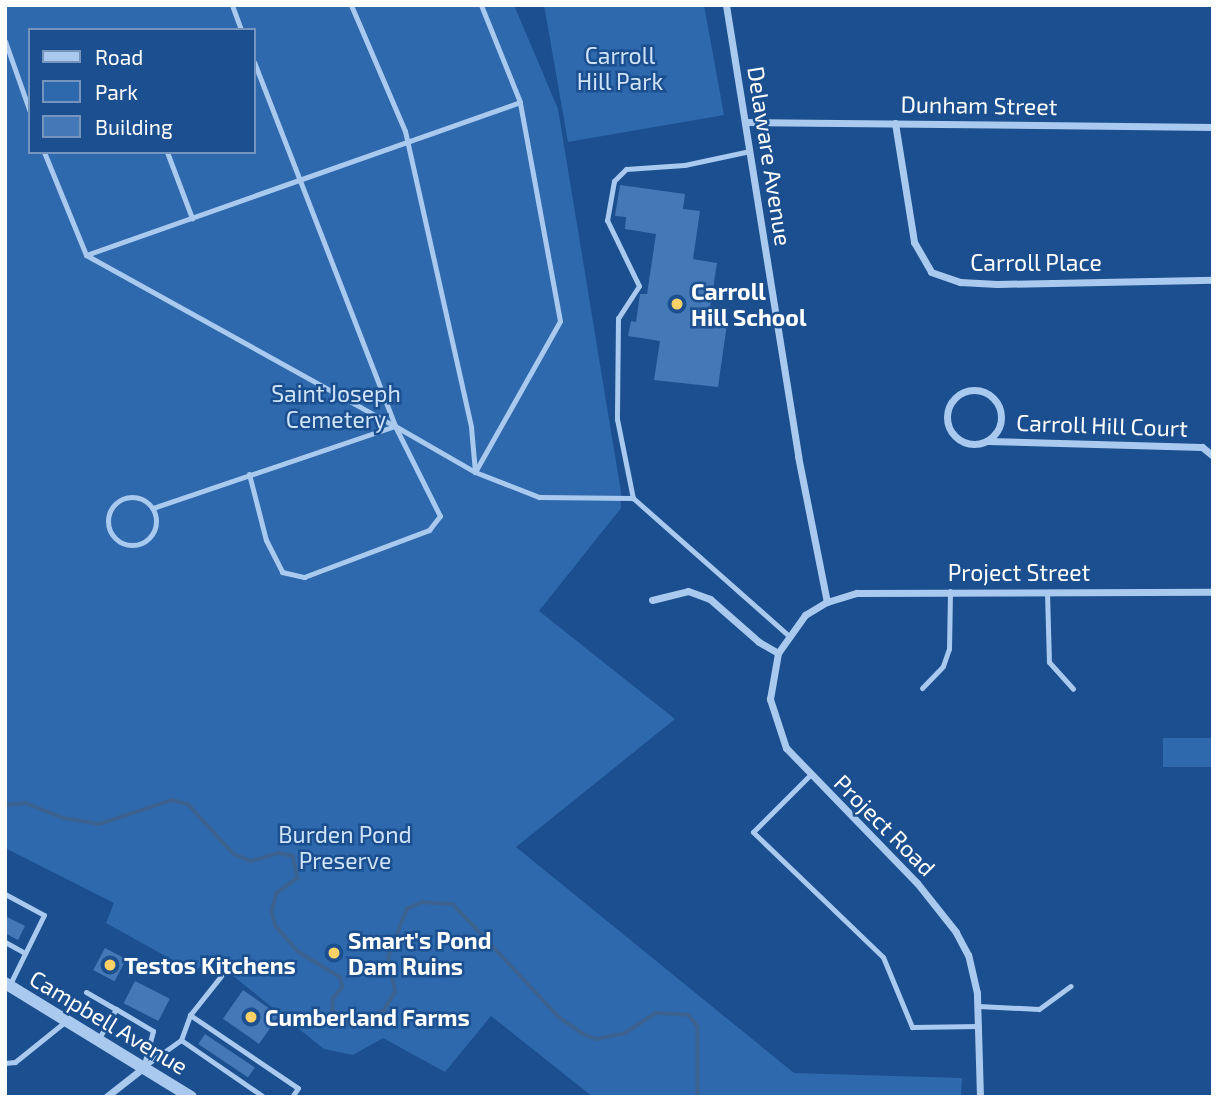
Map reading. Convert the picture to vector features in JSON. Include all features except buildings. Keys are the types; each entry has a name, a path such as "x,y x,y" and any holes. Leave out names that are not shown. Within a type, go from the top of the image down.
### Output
{"street":[{"name":"Delaware Avenue","path":"726,5 798,456 827,602"},
{"name":"Dunham Street","path":"746,122 1213,127"},
{"name":"Carroll Place","path":"895,123 915,242 931,272 960,282 997,284 1213,280"},
{"name":"Carroll Hill Court","path":"988,441 1000,428 997,401 983,390 965,391 951,402 949,428 961,441 1202,447 1213,456"},
{"path":"652,600 688,591 710,599 759,642 778,653"},
{"name":"Project Street","path":"827,602 857,593 1213,592"},
{"name":"Project Road","path":"827,602 806,615 788,635 778,653 770,684 773,715 786,748 809,776 917,883 956,932 968,955 978,1006 980,1097"},
{"name":"Campbell Avenue","path":"7,984 191,1097"},
{"path":"106,1097 143,1068"}],"lane":[{"path":"232,5 240,28"},
{"path":"351,5 408,143 471,427 475,472"},
{"path":"475,472 561,321 520,102 481,5"},
{"path":"5,41 28,106"},
{"path":"249,474 266,540 282,572 304,577 429,530 440,516 395,426 256,67"},
{"path":"86,255 520,102"},
{"path":"750,152 626,169 614,181 607,220 639,286 635,299 618,318 617,419 632,498 788,635"},
{"path":"45,154 86,255 475,472 539,497 632,498"},
{"path":"168,154 192,218"},
{"path":"153,508 395,426"},
{"path":"139,498 153,508 155,530 145,542 123,544 112,534 108,518 116,503 139,498"},
{"path":"922,688 943,666 949,649 950,591"},
{"path":"1047,592 1046,649 1049,662 1073,689"},
{"path":"809,776 753,832 883,957 912,1027 979,1026"},
{"path":"5,894 44,915 7,984"},
{"path":"5,942 25,953"},
{"path":"143,1068 181,1040 190,1015 221,976"},
{"path":"978,1006 1040,1009 1071,986"},
{"path":"86,992 153,1031 143,1068"},
{"path":"98,1040 116,1009"},
{"path":"190,1015 229,1041 237,1051 298,1088 292,1097"},
{"path":"5,1063 15,1062 66,1021"},
{"path":"214,1041 218,1034"},
{"path":"181,1040 227,1067 264,1097"},
{"path":"225,1048 229,1041"}],"green space":[{"name":"Saint Joseph Cemetery","path":"5,5 514,5 558,109 621,492 621,508 539,611 675,719 516,847 794,1073 962,1078 961,1097 593,1097 491,1016 445,1072 383,1038 353,1055 324,1049 207,955 196,973 106,923 114,903 5,848"},
{"name":"Carroll Hill Park","path":"544,5 704,5 724,115 568,142"},
{"path":"1163,738 1213,738 1213,767 1163,767"}],"waterway":[{"path":"5,805 26,803 63,818 99,824 172,800 188,804 234,854 251,861 279,853 293,856 298,878 277,893 272,912 276,926 299,952 340,977 343,987 333,999 333,1010 353,1027 384,1010 395,992 388,957 407,909 422,902 453,904 559,1017 583,1034 597,1039 625,1033 656,1013 689,1015 698,1027 698,1097"}],"place":[{"name":"Carroll Hill School","path":"677,304"},
{"name":"Smart's Pond Dam Ruins","path":"334,953"},
{"name":"Testos Kitchens","path":"110,965"},
{"name":"Cumberland Farms","path":"251,1017"}],"park label":[{"name":"Burden Pond Preserve","path":"345,847"}]}
